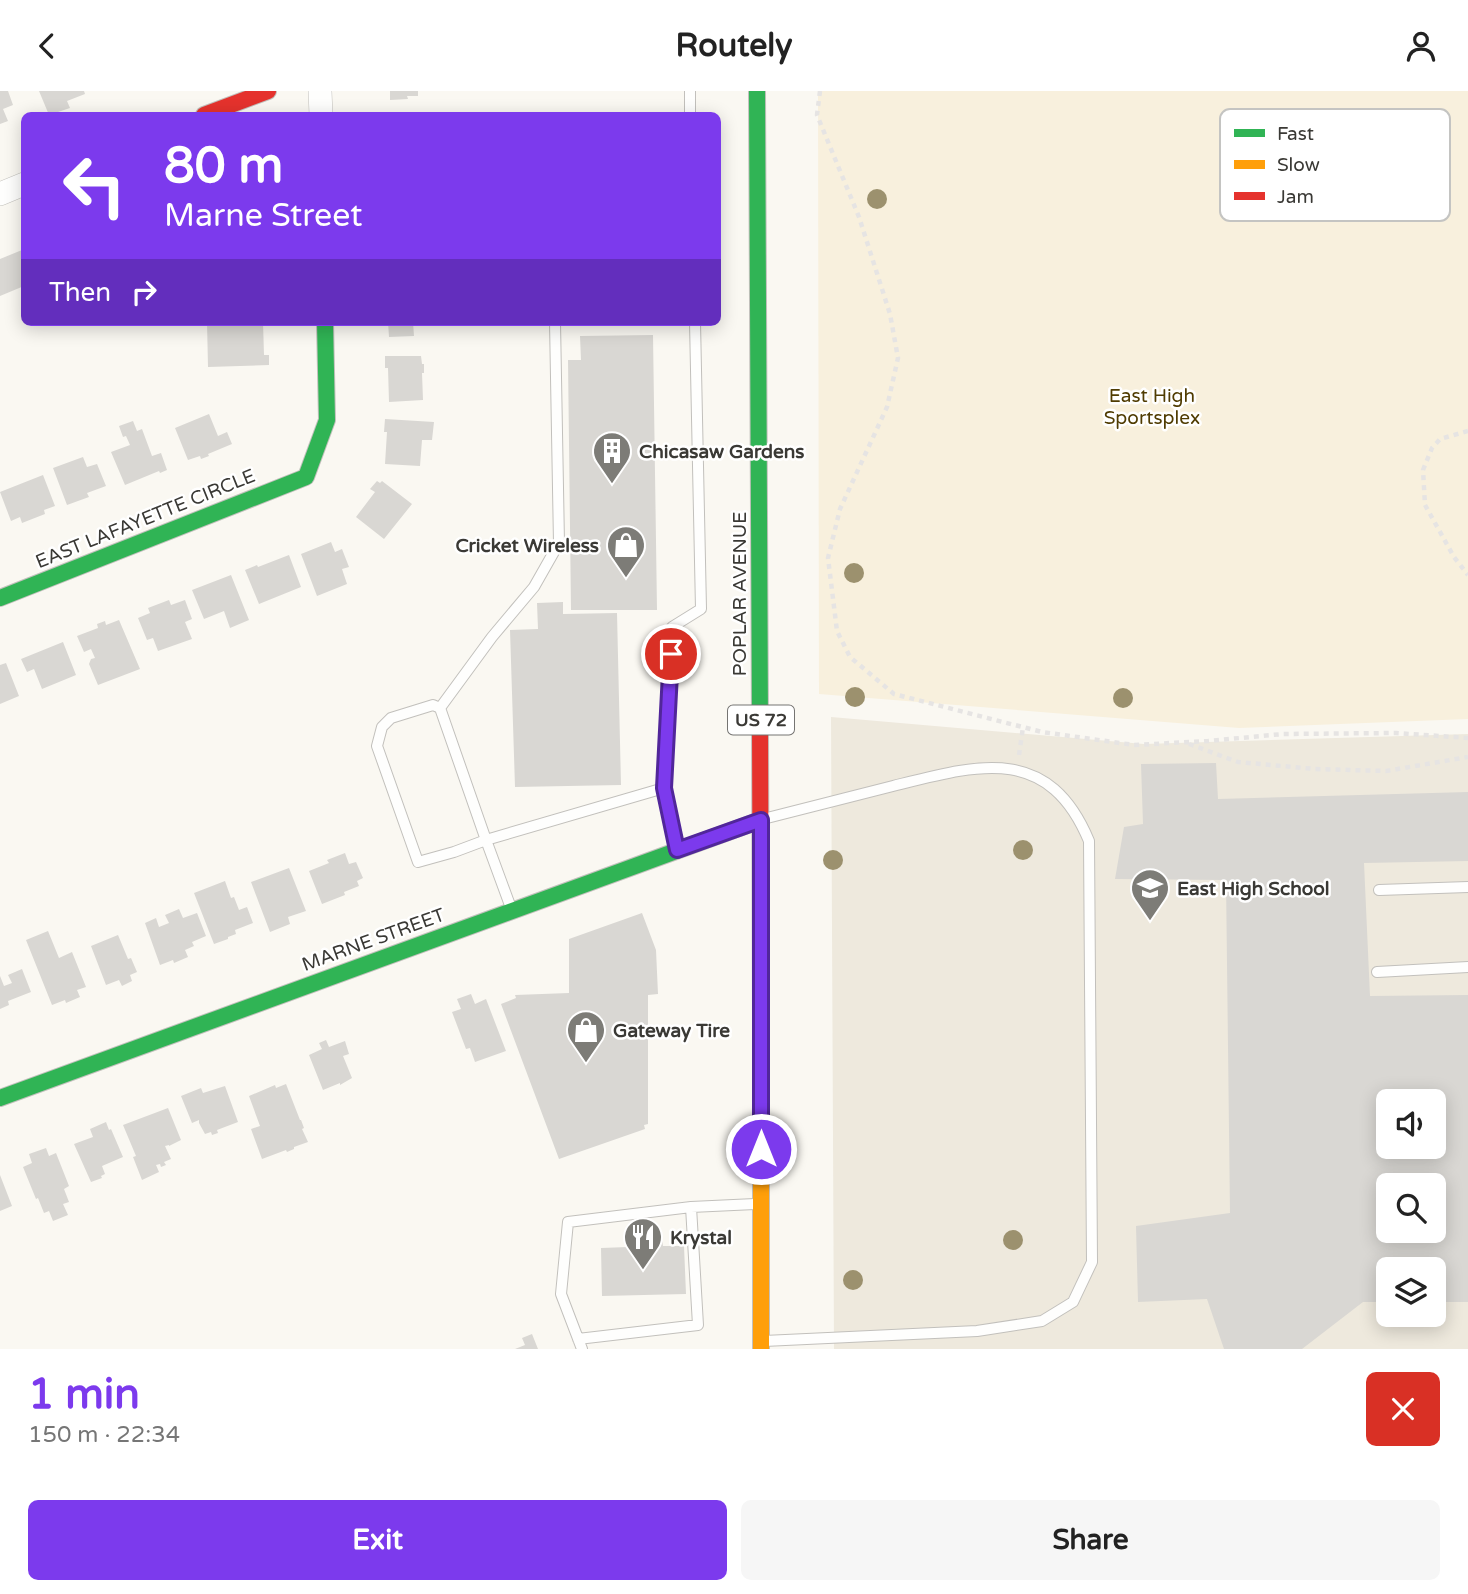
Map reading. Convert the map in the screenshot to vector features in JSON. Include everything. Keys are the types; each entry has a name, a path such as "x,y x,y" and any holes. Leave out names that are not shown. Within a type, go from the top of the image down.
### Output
{"street":[{"path":"212,112 268,91"},
{"path":"320,91 321,112"},
{"name":"POPLAR AVENUE","path":"757,91 761,1345"},
{"path":"0,194 21,185"},
{"name":"EAST LAFAYETTE CIRCLE","path":"0,598 306,477 327,420 325,326"},
{"name":"MARNE STREET","path":"0,1098 761,820"}],"lane":[{"path":"690,91 690,112"},
{"path":"440,708 492,636 534,587 559,543 555,326"},
{"path":"677,850 664,788 672,627 701,609 695,326"},
{"path":"512,910 486,840 440,708 433,705 391,718 382,727 377,746 418,862 486,840 664,788"},
{"path":"761,820 975,767 1017,770 1037,777 1069,804 1089,841 1092,1262 1073,1302 1042,1321 977,1331 761,1345"},
{"path":"1379,890 1468,887"},
{"path":"1377,972 1468,967"},
{"path":"691,1207 698,1325 580,1344 561,1294 568,1222 691,1207 761,1204"}],"path":[{"path":"820,91 817,115 859,217 890,313 898,358 887,407 840,509 828,558 837,631 850,657 894,694 1042,732 1134,745 1283,734 1396,733 1468,738"},
{"path":"1468,431 1440,439 1432,448 1423,470 1425,505 1454,557 1468,575"},
{"path":"1017,770 1023,727"},
{"path":"1185,743 1238,762 1315,769 1386,771 1468,757"}],"shaded area":[{"name":"East High School","path":"831,717 1144,744 1468,734 1468,1349 834,1349"}],"green space":[{"name":"East High Sportsplex","path":"818,91 1468,91 1468,719 1239,728 819,694"}],"building":[{"path":"0,91 8,91 13,105 3,109 8,121 0,124"},
{"path":"39,91 84,91 85,94 67,101 70,108 48,112"},
{"path":"390,91 418,91 418,96 390,100"},
{"path":"21,250 21,287 0,296 0,259"},
{"path":"207,326 263,326 264,355 269,355 269,365 208,367"},
{"path":"388,326 413,326 414,336 389,337"},
{"name":"Chicasaw Gardens","path":"653,335 657,610 571,610 568,360 581,360 580,336"},
{"path":"385,356 421,356 424,364 423,400 389,402"},
{"path":"209,414 218,436 227,432 232,444 201,459 200,456 188,460 175,428"},
{"path":"385,419 434,422 432,440 422,440 420,466 385,464"},
{"path":"133,421 137,431 142,429 152,456 161,453 167,470 125,485 111,452 130,445 119,426"},
{"path":"83,457 87,467 97,464 106,486 87,493 89,497 67,505 53,468"},
{"path":"43,475 55,506 44,510 45,514 22,523 20,517 11,521 0,492"},
{"path":"377,481 382,481 412,504 384,539 356,517 375,492 370,489"},
{"path":"331,542 335,552 342,549 349,567 342,569 347,584 317,596 301,554"},
{"path":"289,555 301,587 259,604 245,570"},
{"path":"231,575 249,620 230,628 224,611 204,619 192,590"},
{"path":"169,600 171,605 185,600 192,619 185,622 192,639 158,651 153,638 147,640 138,618 150,613 148,608"},
{"path":"563,602 563,614 617,613 621,785 515,787 510,630 538,629 537,603"},
{"path":"119,620 140,669 98,685 89,664 91,659 95,658 91,649 84,652 77,636 98,628 97,624 105,621 106,625"},
{"path":"63,642 76,675 42,689 34,669 27,672 21,659"},
{"path":"6,663 19,696 0,704 0,665"},
{"name":"East High School","path":"1216,763 1218,799 1468,792 1468,861 1364,863 1370,996 1468,995 1468,1302 1446,1302 1446,1257 1376,1257 1376,1302 1363,1302 1302,1349 1224,1349 1207,1299 1138,1302 1136,1226 1230,1213 1226,880 1115,879 1124,827 1143,824 1141,764"},
{"path":"345,853 349,864 356,862 363,878 357,881 359,886 344,892 345,895 322,904 309,871"},
{"path":"289,868 306,911 288,917 290,924 270,932 251,882"},
{"path":"225,881 239,910 247,907 253,923 235,930 236,934 214,944 194,893"},
{"path":"179,909 183,918 197,913 206,936 192,942 194,946 185,950 188,957 160,965 145,923 156,918 159,927 169,923 165,915"},
{"name":"Gateway Tire","path":"642,913 656,950 658,994 648,995 648,1124 644,1125 645,1129 559,1159 501,1004 516,998 515,995 569,993 569,939"},
{"path":"48,931 59,958 72,952 86,987 77,990 80,997 66,1003 65,1000 52,1005 26,940"},
{"path":"118,935 137,972 130,975 132,981 122,986 119,980 106,985 91,946"},
{"path":"22,969 31,992 8,1001 9,1005 0,1009 0,976 4,986 12,983 8,975"},
{"path":"471,994 475,1004 486,999 506,1051 475,1062 470,1048 466,1049 452,1012 461,1009 457,999"},
{"path":"326,1040 329,1047 345,1041 349,1054 343,1056 352,1078 323,1090 309,1055 322,1049 319,1043"},
{"path":"286,1084 308,1142 287,1152 286,1150 262,1159 251,1129 260,1126 249,1096 275,1085 276,1088"},
{"path":"225,1086 238,1122 217,1130 218,1133 205,1134 199,1120 192,1123 181,1096 201,1088 203,1093"},
{"path":"168,1108 181,1140 165,1146 171,1159 161,1167 160,1164 156,1165 159,1172 142,1180 133,1157 136,1156 123,1125"},
{"path":"106,1122 123,1157 102,1166 105,1174 91,1182 74,1144 93,1137 90,1129"},
{"path":"46,1148 49,1156 56,1153 69,1186 64,1189 69,1202 63,1204 68,1215 53,1221 49,1211 44,1213 38,1198 36,1199 23,1167 32,1163 29,1154"},
{"path":"0,1175 12,1206 0,1211"},
{"name":"Krystal","path":"662,1240 663,1246 684,1246 686,1294 602,1296 601,1248 628,1247 627,1241"},
{"path":"532,1334 538,1349 515,1349 525,1345 522,1338"}],"traffic: fast":[{"path":"757,91 760,726"},
{"path":"0,598 306,477 327,420 325,326"},
{"path":"0,1098 761,820"}],"traffic: slow":[{"path":"761,1017 761,1349"}],"traffic: jam":[{"path":"212,112 268,91"},
{"path":"760,726 761,1017"}],"place":[{"name":"Chicasaw Gardens","path":"612,485"},
{"name":"Cricket Wireless","path":"626,579"},
{"name":"East High School","path":"1150,922"},
{"name":"Gateway Tire","path":"586,1064"},
{"name":"Krystal","path":"643,1271"}],"route":[{"path":"671,654 664,788 677,850 761,820 761,1149"}]}
